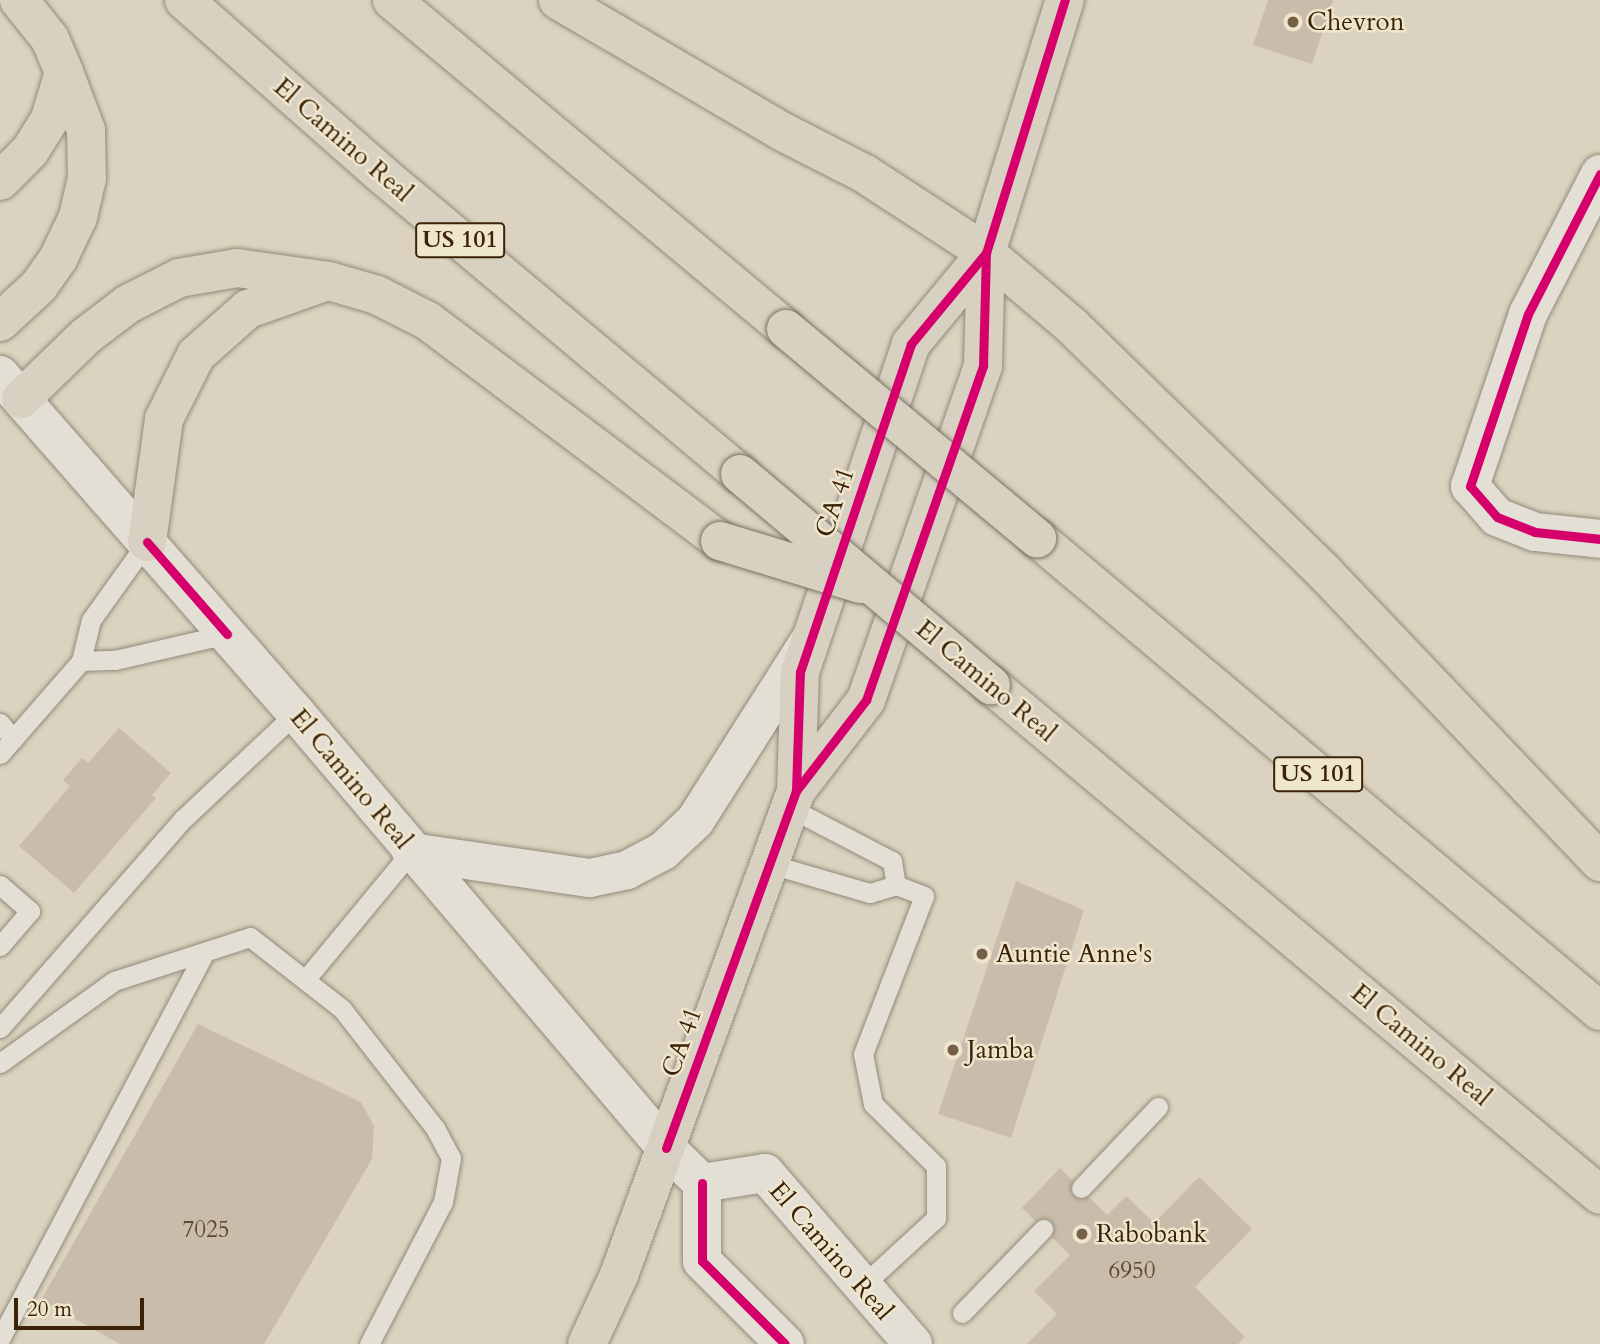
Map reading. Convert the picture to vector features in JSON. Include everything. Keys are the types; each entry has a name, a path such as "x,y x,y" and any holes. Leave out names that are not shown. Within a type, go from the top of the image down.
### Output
{"main road":[{"path":"0,322 39,286 79,217 87,179 86,130 64,72 50,38 19,0"},
{"name":"El Camino Real","path":"184,0 380,173 1600,1195"},
{"name":"US 101","path":"391,0 1600,1011"},
{"path":"558,0 783,132 865,174 986,253 1073,326 1323,571 1600,863"},
{"name":"CA 41","path":"587,1344 619,1275 793,800 866,699 871,687 983,366 986,253 1065,0"},
{"path":"0,181 30,151 50,119 64,72"},
{"path":"1600,174 1528,314 1470,486 1497,517 1535,532 1600,539"},
{"name":"CA 41","path":"793,800 800,672 911,344 986,253"},
{"path":"7,394 128,304 179,278 237,268 329,281 377,295 428,321 720,541 877,589"},
{"path":"147,542 164,419 196,355 248,309 329,281"},
{"name":"El Camino Real","path":"7,394 147,542 228,634 411,852 666,1148 702,1184 765,1173 860,1288 913,1344"},
{"path":"411,852 590,878 627,870 663,851 695,821 813,635"},
{"path":"702,1184 702,1261 785,1344"}],"lane":[{"path":"7,747 81,661 91,620 147,542"},
{"path":"81,661 115,660 228,634"},
{"path":"0,1028 183,819 296,713"},
{"path":"0,723 7,747"},
{"path":"793,800 892,861 896,885"},
{"path":"305,980 411,852"},
{"path":"770,863 870,892 896,885 924,897 863,1054 873,1104 936,1166 936,1218 860,1288"},
{"path":"0,886 30,911 0,946"},
{"path":"0,1063 114,981 250,937 342,1009 435,1128 451,1158 443,1202 369,1344"},
{"path":"0,1339 205,952"},
{"path":"1081,1188 1158,1107"},
{"path":"962,1313 1043,1228"}],"building":[{"name":"Chevron","path":"1268,0 1333,0 1312,64 1253,45"},
{"path":"119,728 171,773 152,795 156,798 74,893 19,846 70,786 63,780 82,758 88,763"},
{"path":"1016,881 1084,910 1011,1138 938,1114"},
{"path":"198,1024 361,1102 374,1126 372,1159 264,1344 120,1344 41,1300"},
{"path":"1060,1168 1107,1215 1126,1196 1154,1223 1199,1177 1252,1229 1195,1287 1245,1337 1238,1344 1027,1344 1057,1314 1034,1291 1070,1255 1022,1208"}],"cycle path":[{"path":"796,791 866,700 983,366 986,253 1065,0"},
{"path":"1600,174 1528,314 1470,486 1497,517 1535,532 1600,539"},
{"path":"666,1148 796,791 800,672 911,344 986,253"},
{"path":"147,542 227,634"},
{"path":"702,1183 702,1261 785,1344"}],"place":[{"name":"Chevron","path":"1293,22"},
{"name":"Auntie Anne's","path":"982,954"},
{"name":"Jamba","path":"953,1050"},
{"name":"Rabobank","path":"1082,1234"}]}
